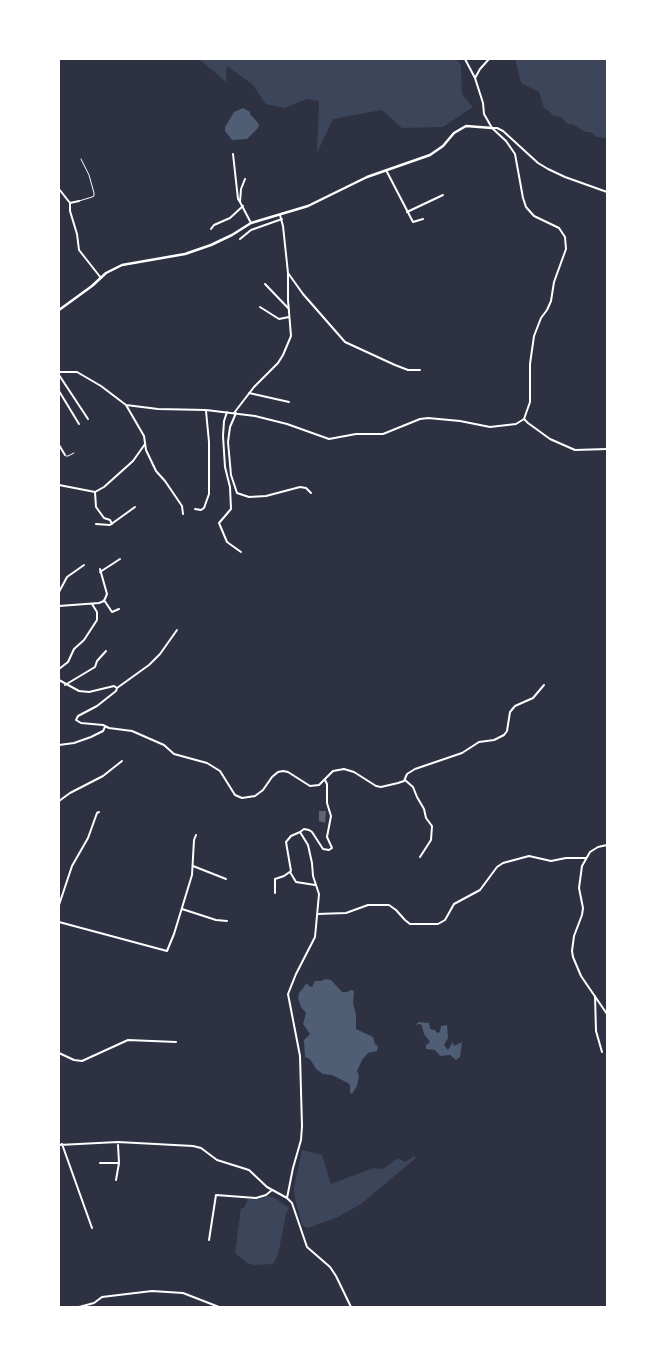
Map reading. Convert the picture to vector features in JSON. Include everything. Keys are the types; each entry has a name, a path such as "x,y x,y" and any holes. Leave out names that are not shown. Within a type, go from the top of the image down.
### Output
{"street":[{"path":"126,405 206,410 259,417 287,424 329,439 356,434 383,434 428,418 460,421 490,427 516,424 524,418 530,402 530,364 534,336 550,301 554,282 564,256 565,237 559,228 534,216 526,208 515,154 492,128 484,114 483,103 475,78 465,59"},
{"path":"475,78 489,59"},
{"path":"59,310 106,273 122,265 185,254 232,235 252,223 308,206 348,185 437,152 454,133 466,126 497,128 548,169 607,192"},
{"path":"233,154 238,199 252,223"},
{"path":"386,170 413,222 423,219"},
{"path":"240,202 241,189 245,179"},
{"path":"59,189 70,204 79,250 101,278"},
{"path":"407,212 443,195"},
{"path":"70,204 79,201"},
{"path":"211,230 214,225 230,218 243,206"},
{"path":"280,215 288,273 291,336 284,355 235,413 230,427 228,442 231,475 237,492 248,497 266,496 300,487 306,488 311,493"},
{"path":"240,239 251,230 282,219"},
{"path":"288,273 303,294 345,342 408,370 420,370"},
{"path":"265,284 289,309"},
{"path":"260,307 279,319 289,317"},
{"path":"88,419 59,374 77,372 101,386 126,405 144,436 146,450 156,471 182,506 184,514"},
{"path":"59,391 79,424"},
{"path":"250,393 289,402"},
{"path":"195,509 201,510 204,508 209,494 209,442 206,410"},
{"path":"227,412 223,436 231,509 219,523 227,542 240,552"},
{"path":"524,418 550,439 575,450 607,449"},
{"path":"59,485 95,492 104,487 133,461 145,444"},
{"path":"59,445 65,455"},
{"path":"95,492 96,506 104,518 110,520 112,524"},
{"path":"96,524 110,525 135,507"},
{"path":"59,606 92,604 104,600 107,594 100,570 120,560"},
{"path":"59,592 67,577 84,565"},
{"path":"104,600 112,612 119,609"},
{"path":"59,669 68,662 74,649 84,640 97,620 97,612 92,604"},
{"path":"177,630 160,654 138,674 117,688 116,691 97,706 75,719 78,723 103,725 104,727 139,734 164,745 174,754 208,763 220,771 235,794 242,798 255,796 263,790 278,772 288,772 310,786 319,785 330,772 344,769 354,772 372,785 381,787 398,783 405,780 409,772 415,769 462,753 479,742 494,740 504,736 507,731 510,712 515,706 533,698 544,684"},
{"path":"65,685 95,667 97,661 106,651"},
{"path":"59,680 79,691 89,692 114,686 117,688"},
{"path":"59,745 74,743 91,737 103,731 104,727"},
{"path":"59,801 70,793 103,776 122,761"},
{"path":"315,885 296,882 290,872 286,842 291,836 304,829 312,832 323,850 332,848 327,837 331,816 327,803 325,780"},
{"path":"405,780 414,787 426,818 432,826 431,840 420,858"},
{"path":"59,905 72,866 88,838 99,812"},
{"path":"288,1198 293,1168 301,1140 302,1126 300,1056 288,994 315,937 319,892 315,885 308,845 300,832"},
{"path":"59,922 166,952 169,950 182,909 193,866 194,840 196,835"},
{"path":"607,845 598,847 590,852 582,866 579,880 582,915 574,936 572,951 581,976 607,1014"},
{"path":"317,914 346,913 368,905 389,905 410,924 438,924 445,920 454,904 480,890 503,863 529,856 551,861 566,858 586,858"},
{"path":"193,866 226,879"},
{"path":"275,893 275,879 290,872"},
{"path":"182,909 216,920 227,921"},
{"path":"595,996 596,1031 602,1052"},
{"path":"59,1053 80,1061 128,1040 176,1042"},
{"path":"59,1145 118,1142 195,1146 217,1160 249,1170 272,1190 288,1198 294,1207 307,1247 330,1267 351,1307"},
{"path":"62,1144 92,1228"},
{"path":"116,1180 119,1163 118,1145"},
{"path":"100,1163 119,1163"},
{"path":"209,1240 216,1195 256,1198 266,1195 272,1190"},
{"path":"79,1307 94,1303 106,1296 152,1291 183,1293 219,1307"},
{"path":"93,1307 94,1303"}],"lane":[{"path":"79,201 94,196 89,174 81,159"},
{"path":"65,455 68,456 74,453"}],"shaded area":[{"path":"199,59 456,59 461,65 462,94 473,107 443,127 402,128 382,110 333,119 317,153 319,101 307,99 284,108 266,104 252,84 227,66 226,82"},
{"path":"514,59 607,59 607,138 596,137 591,132 586,132 572,124 567,124 562,117 553,116 544,108 539,92 521,83"},
{"path":"243,108 250,112 259,124 258,128 247,139 232,140 225,131 225,127 234,112"},
{"path":"331,980 342,992 354,991 353,1003 356,1015 356,1029 373,1037 375,1044 378,1046 377,1051 368,1053 362,1060 357,1071 359,1076 357,1086 352,1094 350,1093 350,1085 348,1083 332,1075 323,1074 316,1069 310,1059 305,1057 304,1040 310,1034 303,1024 306,1013 301,1007 298,998 299,993 307,983 312,987 315,981"},
{"path":"419,1022 429,1023 430,1029 435,1030 437,1033 440,1032 441,1026 447,1025 448,1038 444,1045 448,1050 453,1042 454,1046 462,1042 460,1057 456,1060 450,1055 440,1056 435,1050 426,1049 426,1045 430,1042 424,1034 422,1026 420,1024 415,1025"},
{"path":"302,1150 322,1155 331,1184 373,1168 383,1169 398,1158 405,1162 414,1156 416,1158 361,1204 338,1217 308,1228 302,1225 294,1187"},
{"path":"269,1196 289,1208 286,1214 278,1255 273,1264 255,1265 247,1263 235,1253 241,1208 244,1208 248,1199"}],"building":[{"path":"319,811 326,811 325,823 319,821"}]}
